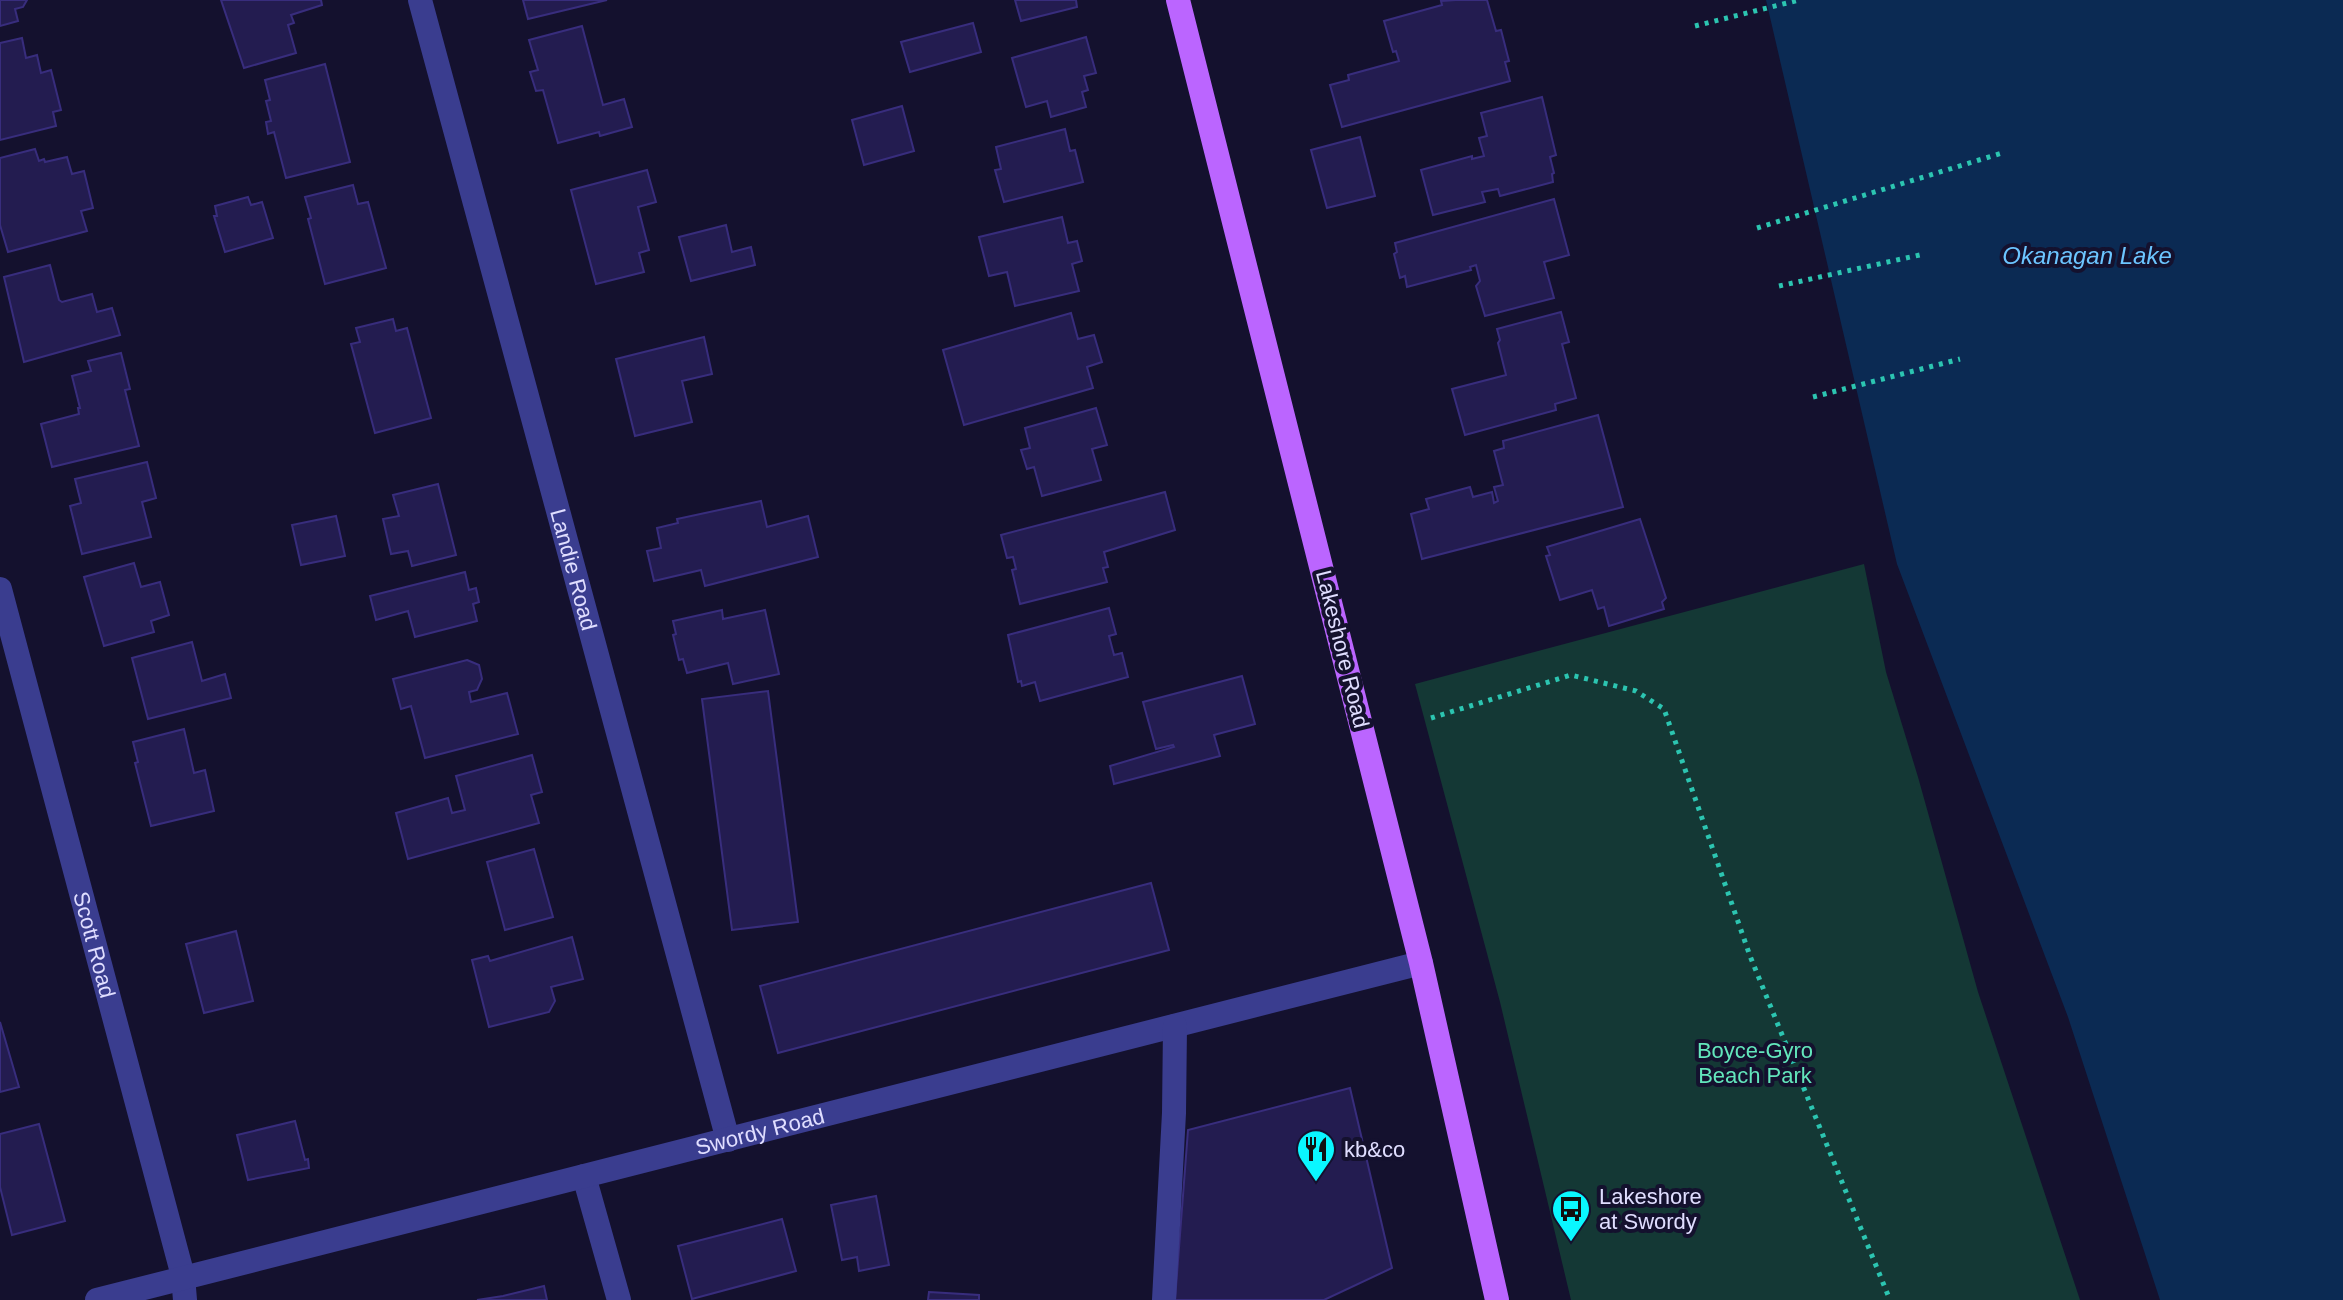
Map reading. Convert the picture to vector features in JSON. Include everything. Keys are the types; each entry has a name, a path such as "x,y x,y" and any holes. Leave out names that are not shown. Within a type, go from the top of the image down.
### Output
{"main road":[{"name":"Lakeshore Road","path":"1178,0 1421,963 1497,1300"}],"street":[{"name":"Landie Road","path":"420,0 728,1140"},
{"name":"Scott Road","path":"0,589 184,1288"},
{"name":"Swordy Road","path":"97,1300 184,1288 584,1176 1421,963"},
{"path":"1164,1300 1174,1113 1175,1026"},
{"path":"584,1176 619,1300"}],"path":[{"path":"1695,26 1799,0"},
{"path":"1757,228 2002,153"},
{"path":"1779,286 1924,254"},
{"path":"1813,397 1960,359"},
{"path":"1431,718 1571,675 1636,691 1664,709 1750,956 1890,1300"}],"green space":[{"name":"Boyce-Gyro Beach Park","path":"1864,564 1886,672 1978,992 2080,1300 1571,1300 1500,1002 1415,684"}],"water":[{"name":"Okanagan Lake","path":"1766,0 2343,0 2343,1300 2160,1300 2068,1017 1897,564"}],"building":[{"path":"0,0 27,0 23,7 15,9 18,21 0,26"},
{"path":"221,0 321,0 322,5 291,15 294,23 288,25 296,53 244,68"},
{"path":"523,0 607,0 528,19"},
{"path":"1015,0 1076,0 1077,7 1021,21"},
{"path":"1487,0 1496,31 1501,30 1509,61 1505,62 1510,81 1342,127 1330,85 1349,80 1348,75 1399,61 1396,51 1393,52 1384,21 1442,5 1441,1"},
{"path":"973,23 981,52 910,72 901,42"},
{"path":"582,26 603,105 624,99 632,127 558,143 543,90 536,91 530,72 538,70 529,40"},
{"path":"1086,37 1096,73 1084,76 1088,90 1082,92 1086,107 1051,117 1047,101 1026,107 1012,58"},
{"path":"22,38 26,58 37,55 41,73 51,70 61,110 53,112 56,126 0,140 0,43"},
{"path":"325,64 350,162 286,178 274,132 268,134 266,122 271,121 266,101 270,100 265,80"},
{"path":"1542,97 1556,155 1550,157 1553,182 1500,196 1498,189 1482,192 1485,202 1433,215 1421,170 1472,156 1472,159 1484,156 1479,138 1487,136 1481,113"},
{"path":"902,106 914,151 864,165 852,120"},
{"path":"1065,129 1070,151 1075,150 1083,182 1004,202 995,170 1001,169 996,147"},
{"path":"1360,137 1375,196 1327,208 1311,150"},
{"path":"35,149 39,161 67,157 72,174 84,171 93,208 81,211 87,231 8,252 0,225 0,158"},
{"path":"647,170 656,202 638,207 649,250 639,253 644,272 596,284 571,190"},
{"path":"353,185 358,204 368,202 386,268 325,284 305,197"},
{"path":"248,197 251,205 262,202 273,238 225,252 214,216 217,216 215,206"},
{"path":"1554,199 1569,255 1544,262 1554,298 1485,316 1476,286 1480,281 1476,265 1470,267 1471,270 1407,287 1405,276 1400,278 1394,254 1397,252 1395,243"},
{"path":"1062,217 1068,243 1077,241 1082,261 1072,264 1079,291 1015,306 1007,272 989,276 979,237"},
{"path":"726,225 732,252 751,247 755,265 691,281 679,237"},
{"path":"50,265 59,300 62,302 92,294 97,312 112,308 120,335 24,362 4,277"},
{"path":"1561,312 1569,342 1562,344 1576,398 1555,404 1556,410 1465,435 1452,389 1506,375 1497,329"},
{"path":"1071,313 1078,339 1094,335 1102,362 1087,367 1093,388 964,425 943,350"},
{"path":"393,319 396,331 407,328 431,418 375,433 351,344 360,342 356,328"},
{"path":"704,337 712,374 682,381 692,422 635,436 616,359"},
{"path":"121,353 130,389 125,390 139,446 52,467 41,424 79,414 72,376 91,371 88,361"},
{"path":"1096,408 1107,445 1092,449 1101,480 1042,496 1034,467 1027,469 1021,450 1030,448 1025,428"},
{"path":"1598,415 1623,507 1422,559 1411,514 1429,509 1426,499 1470,487 1473,497 1492,492 1494,503 1498,501 1494,487 1503,485 1494,451 1504,448 1503,441"},
{"path":"147,462 156,498 142,502 151,537 82,554 70,506 81,503 75,479"},
{"path":"438,484 456,555 412,566 408,551 391,554 383,519 399,516 393,495"},
{"path":"1165,492 1175,530 1104,552 1108,567 1103,568 1107,582 1020,604 1012,570 1016,569 1013,557 1007,558 1001,535"},
{"path":"761,501 767,527 808,516 818,557 705,586 701,570 654,581 647,551 661,548 657,528 678,523 677,519"},
{"path":"336,516 345,556 301,565 292,525"},
{"path":"1640,519 1666,598 1662,602 1664,609 1609,626 1604,607 1598,609 1592,590 1560,600 1546,556 1550,555 1547,547"},
{"path":"134,563 141,587 160,582 169,615 151,621 154,632 104,646 84,577"},
{"path":"465,572 469,590 476,588 479,602 473,604 477,621 415,637 408,611 376,620 370,596"},
{"path":"1109,608 1116,634 1109,636 1114,655 1122,653 1128,677 1040,701 1035,682 1022,686 1021,681 1018,682 1008,635"},
{"path":"722,610 723,619 765,610 779,674 733,684 728,663 687,673 683,659 679,660 673,621"},
{"path":"192,642 202,681 225,674 231,698 148,719 132,658"},
{"path":"467,660 479,665 482,679 477,690 469,692 471,702 507,693 518,734 425,758 411,706 401,709 393,679"},
{"path":"1242,676 1255,724 1214,735 1220,756 1114,784 1110,766 1174,747 1156,749 1143,702"},
{"path":"768,691 798,922 732,930 702,699"},
{"path":"184,729 194,773 205,770 214,811 151,826 135,763 138,762 133,742"},
{"path":"532,755 542,792 531,795 539,823 408,859 396,813 448,798 452,813 465,810 456,776"},
{"path":"534,849 553,917 505,930 487,862"},
{"path":"1151,883 1169,950 778,1053 760,986"},
{"path":"236,931 253,1001 204,1013 186,944"},
{"path":"572,937 583,979 551,987 555,1001 549,1012 489,1027 472,960 488,956 490,961"},
{"path":"0,1022 19,1087 0,1092"},
{"path":"1350,1088 1392,1268 1324,1300 1175,1300 1188,1130"},
{"path":"295,1121 309,1168 248,1180 237,1135"},
{"path":"39,1124 65,1221 12,1235 0,1187 0,1134"},
{"path":"876,1196 889,1265 859,1271 857,1257 842,1260 831,1205"},
{"path":"782,1219 796,1271 692,1299 678,1246"},
{"path":"544,1286 547,1300 477,1300 503,1296"},
{"path":"929,1292 979,1295 979,1300 928,1300"}],"place":[{"name":"kb&co","path":"1316,1183"},
{"name":"Lakeshore at Swordy","path":"1571,1243"}]}
